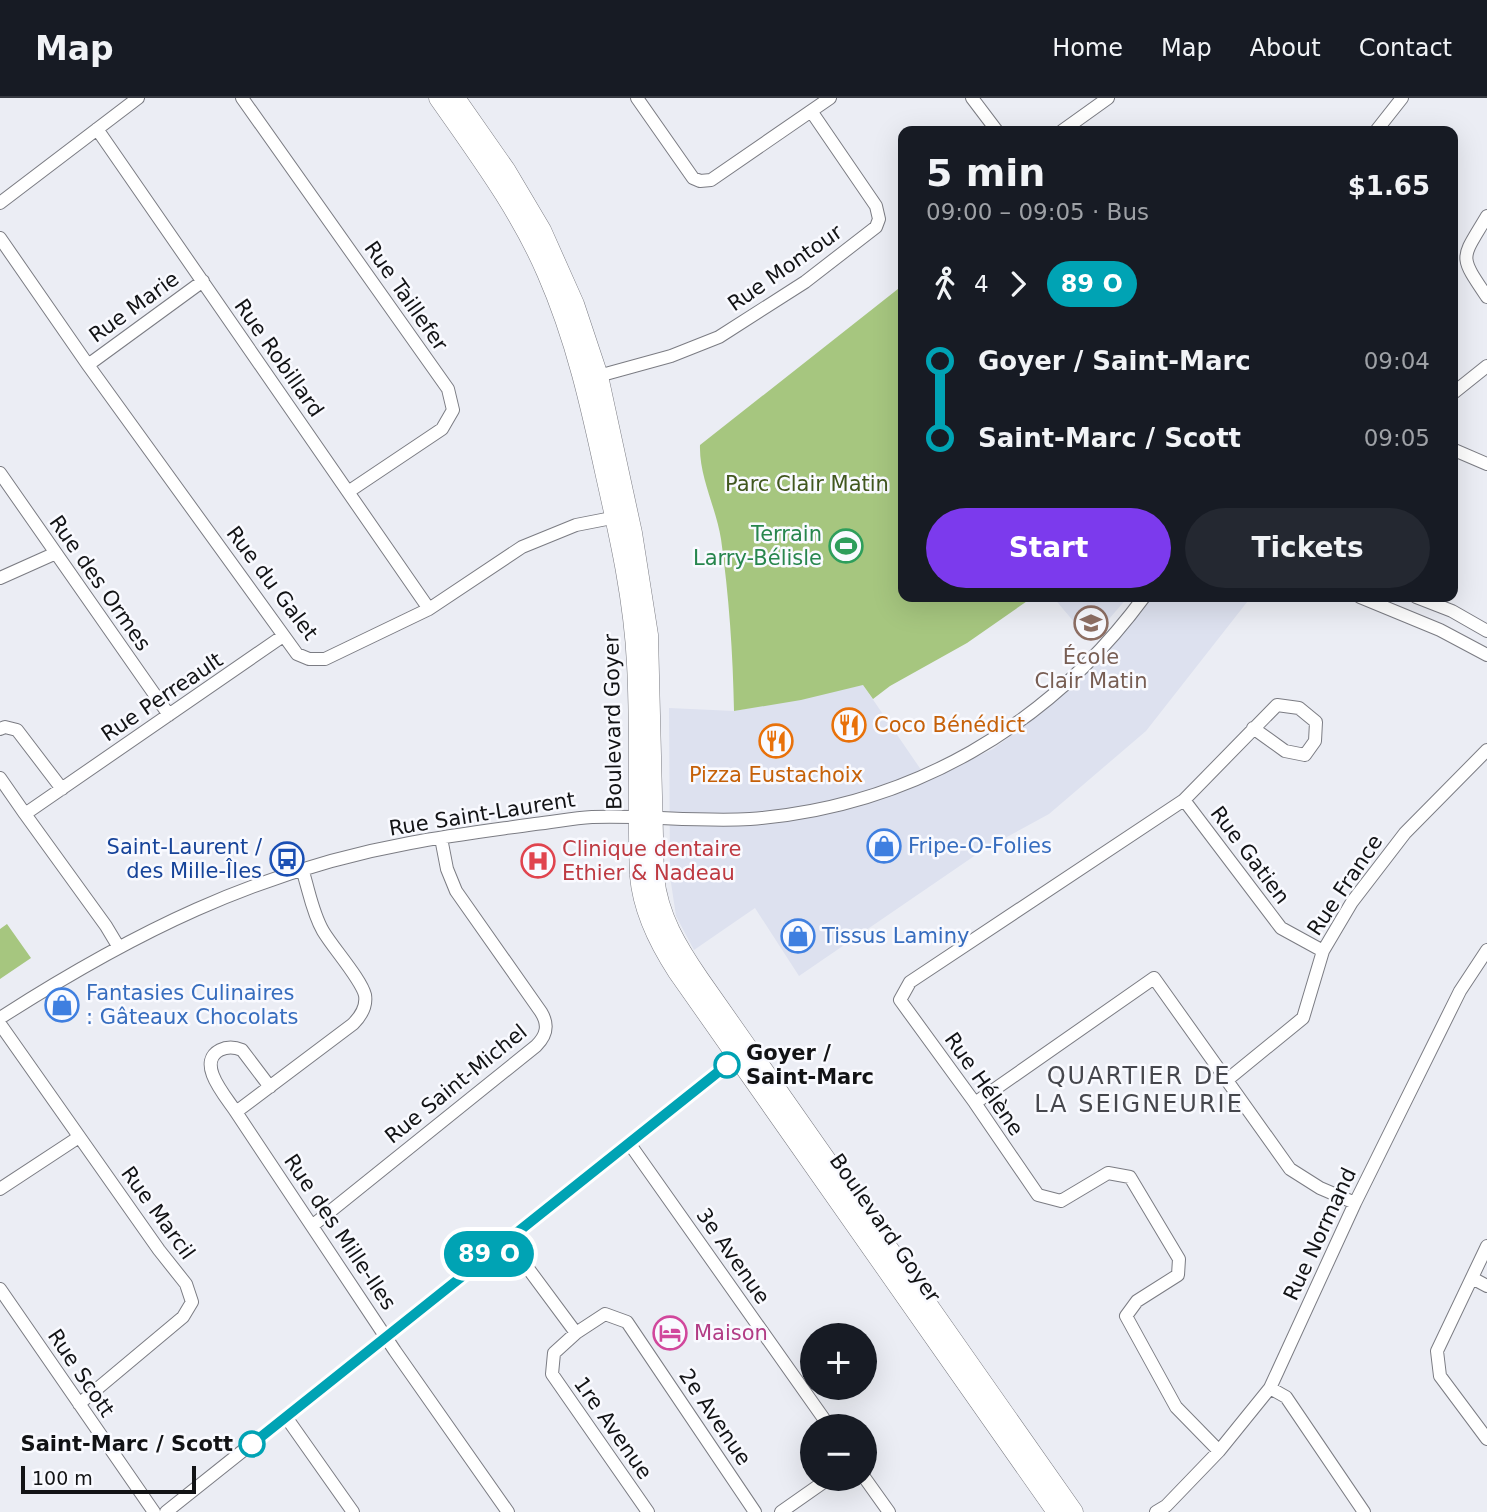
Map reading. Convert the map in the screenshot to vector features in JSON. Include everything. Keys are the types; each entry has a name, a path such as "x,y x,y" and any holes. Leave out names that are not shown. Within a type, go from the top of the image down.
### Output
{"street":[{"path":"0,203 138,98"},
{"name":"Rue Taillefer","path":"242,98 448,389 453,410 442,429 348,492"},
{"name":"Boulevard Goyer","path":"438,98 502,191 532,243 592,378"},
{"name":"Boulevard Goyer","path":"456,98 507,171 542,230 575,304 649,635 645,818 656,890 669,928 743,1053 1056,1512"},
{"path":"637,98 693,178 700,181 711,180 830,98"},
{"path":"972,98 993,126"},
{"path":"1069,126 1108,98"},
{"path":"1380,126 1402,98"},
{"name":"Rue Montour","path":"592,378 671,356 719,337 805,282 876,227 879,219 876,206 811,111"},
{"name":"Rue Robillard","path":"97,129 429,609"},
{"path":"1487,216 1467,250 1465,261 1487,297"},
{"name":"Rue du Galet","path":"0,238 88,365 297,654 309,659 325,659 429,609 522,547 576,525 622,516"},
{"name":"Rue Marie","path":"88,365 203,281"},
{"path":"1458,389 1487,366"},
{"path":"1458,452 1487,464"},
{"name":"Rue des Ormes","path":"0,473 169,715"},
{"path":"0,578 56,553"},
{"name":"Rue Saint-Laurent","path":"0,1017 118,946 222,898 302,870 362,853 441,838 571,819 744,819 813,811 870,797 933,773 992,742 1048,700 1102,648 1140,602"},
{"path":"1372,602 1440,630 1487,655"},
{"path":"1428,602 1460,615 1487,631"},
{"name":"Rue Perreault","path":"24,814 283,636"},
{"name":"Rue Hélène","path":"1219,1451 1175,1408 1126,1317 1137,1301 1178,1275 1179,1259 1130,1177 1108,1173 1061,1201 1038,1195 900,1000 910,982 1184,800 1253,728 1277,705 1300,708 1316,722 1315,741 1305,755 1285,751 1253,728"},
{"path":"0,729 5,727 17,730 62,789"},
{"name":"Rue France","path":"1227,1080 1303,1018 1324,951 1352,902 1405,833 1487,750"},
{"path":"0,778 118,946"},
{"name":"Rue Gatien","path":"1184,800 1281,928 1324,951"},
{"name":"Rue Saint-Michel","path":"312,1226 536,1046 546,1032 546,1023 541,1012 456,891 447,869 441,838"},
{"path":"236,1112 353,1024 365,1005 362,989 321,928 302,870"},
{"name":"Rue Normand","path":"1156,1512 1166,1506 1219,1451 1270,1388 1354,1203 1461,991 1487,950"},
{"path":"975,1103 1154,978 1290,1169 1320,1188 1354,1203"},
{"name":"Rue Marcil","path":"0,1024 186,1284 192,1302 183,1317 79,1404"},
{"name":"Rue des Mille-Iles","path":"270,1087 242,1050 230,1047 219,1050 211,1059 211,1071 236,1112 508,1512"},
{"path":"166,1512 743,1053"},
{"name":"Boulevard Goyer","path":"743,1053 1074,1512"},
{"path":"0,1189 79,1137"},
{"name":"3e Avenue","path":"629,1143 821,1414"},
{"path":"507,1240 576,1333"},
{"path":"1487,1246 1437,1351 1440,1376 1487,1439"},
{"path":"1472,1278 1487,1286"},
{"name":"Rue Scott","path":"0,1289 154,1512"},
{"name":"2e Avenue","path":"576,1333 605,1314 627,1322 755,1512"},
{"name":"1re Avenue","path":"576,1333 554,1353 552,1374 648,1512"},
{"path":"1270,1388 1286,1397 1364,1512"},
{"path":"286,1417 353,1512"},
{"path":"781,1512 811,1491"},
{"path":"874,1491 889,1512"}],"shaded area":[{"name":"École Clair Matin","path":"1057,602 1124,602 1090,641"},
{"path":"1146,602 1247,602 1146,731 1049,814 983,850 799,976 755,908 694,950 676,916 670,876 669,708 734,711 863,685 928,780 993,749 1049,707 1094,665"}],"green space":[{"name":"Parc Clair Matin","path":"898,289 898,602 1026,602 967,643 890,686 873,699 863,685 801,700 734,711 724,560 719,527 702,469 700,445"},
{"path":"7,924 31,958 0,979 0,929"}],"bus line":[{"path":"252,1444 727,1065"}],"place":[{"name":"Terrain Larry-Bélisle","path":"846,546"},
{"name":"École Clair Matin","path":"1091,623"},
{"name":"Coco Bénédict","path":"849,725"},
{"name":"Pizza Eustachoix","path":"776,741"},
{"name":"Fripe-O-Folies","path":"884,846"},
{"name":"Saint-Laurent / des Mille-Îles","path":"287,859"},
{"name":"Clinique dentaire Ethier & Nadeau","path":"538,861"},
{"name":"Tissus Laminy","path":"798,936"},
{"name":"Fantasies Culinaires : Gâteaux Chocolats","path":"62,1005"},
{"name":"Goyer / Saint-Marc","path":"727,1065"},
{"name":"Maison","path":"670,1333"},
{"name":"Saint-Marc / Scott","path":"252,1444"}],"district":[{"name":"QUARTIER DE LA SEIGNEURIE","path":"1139,1090"}]}
